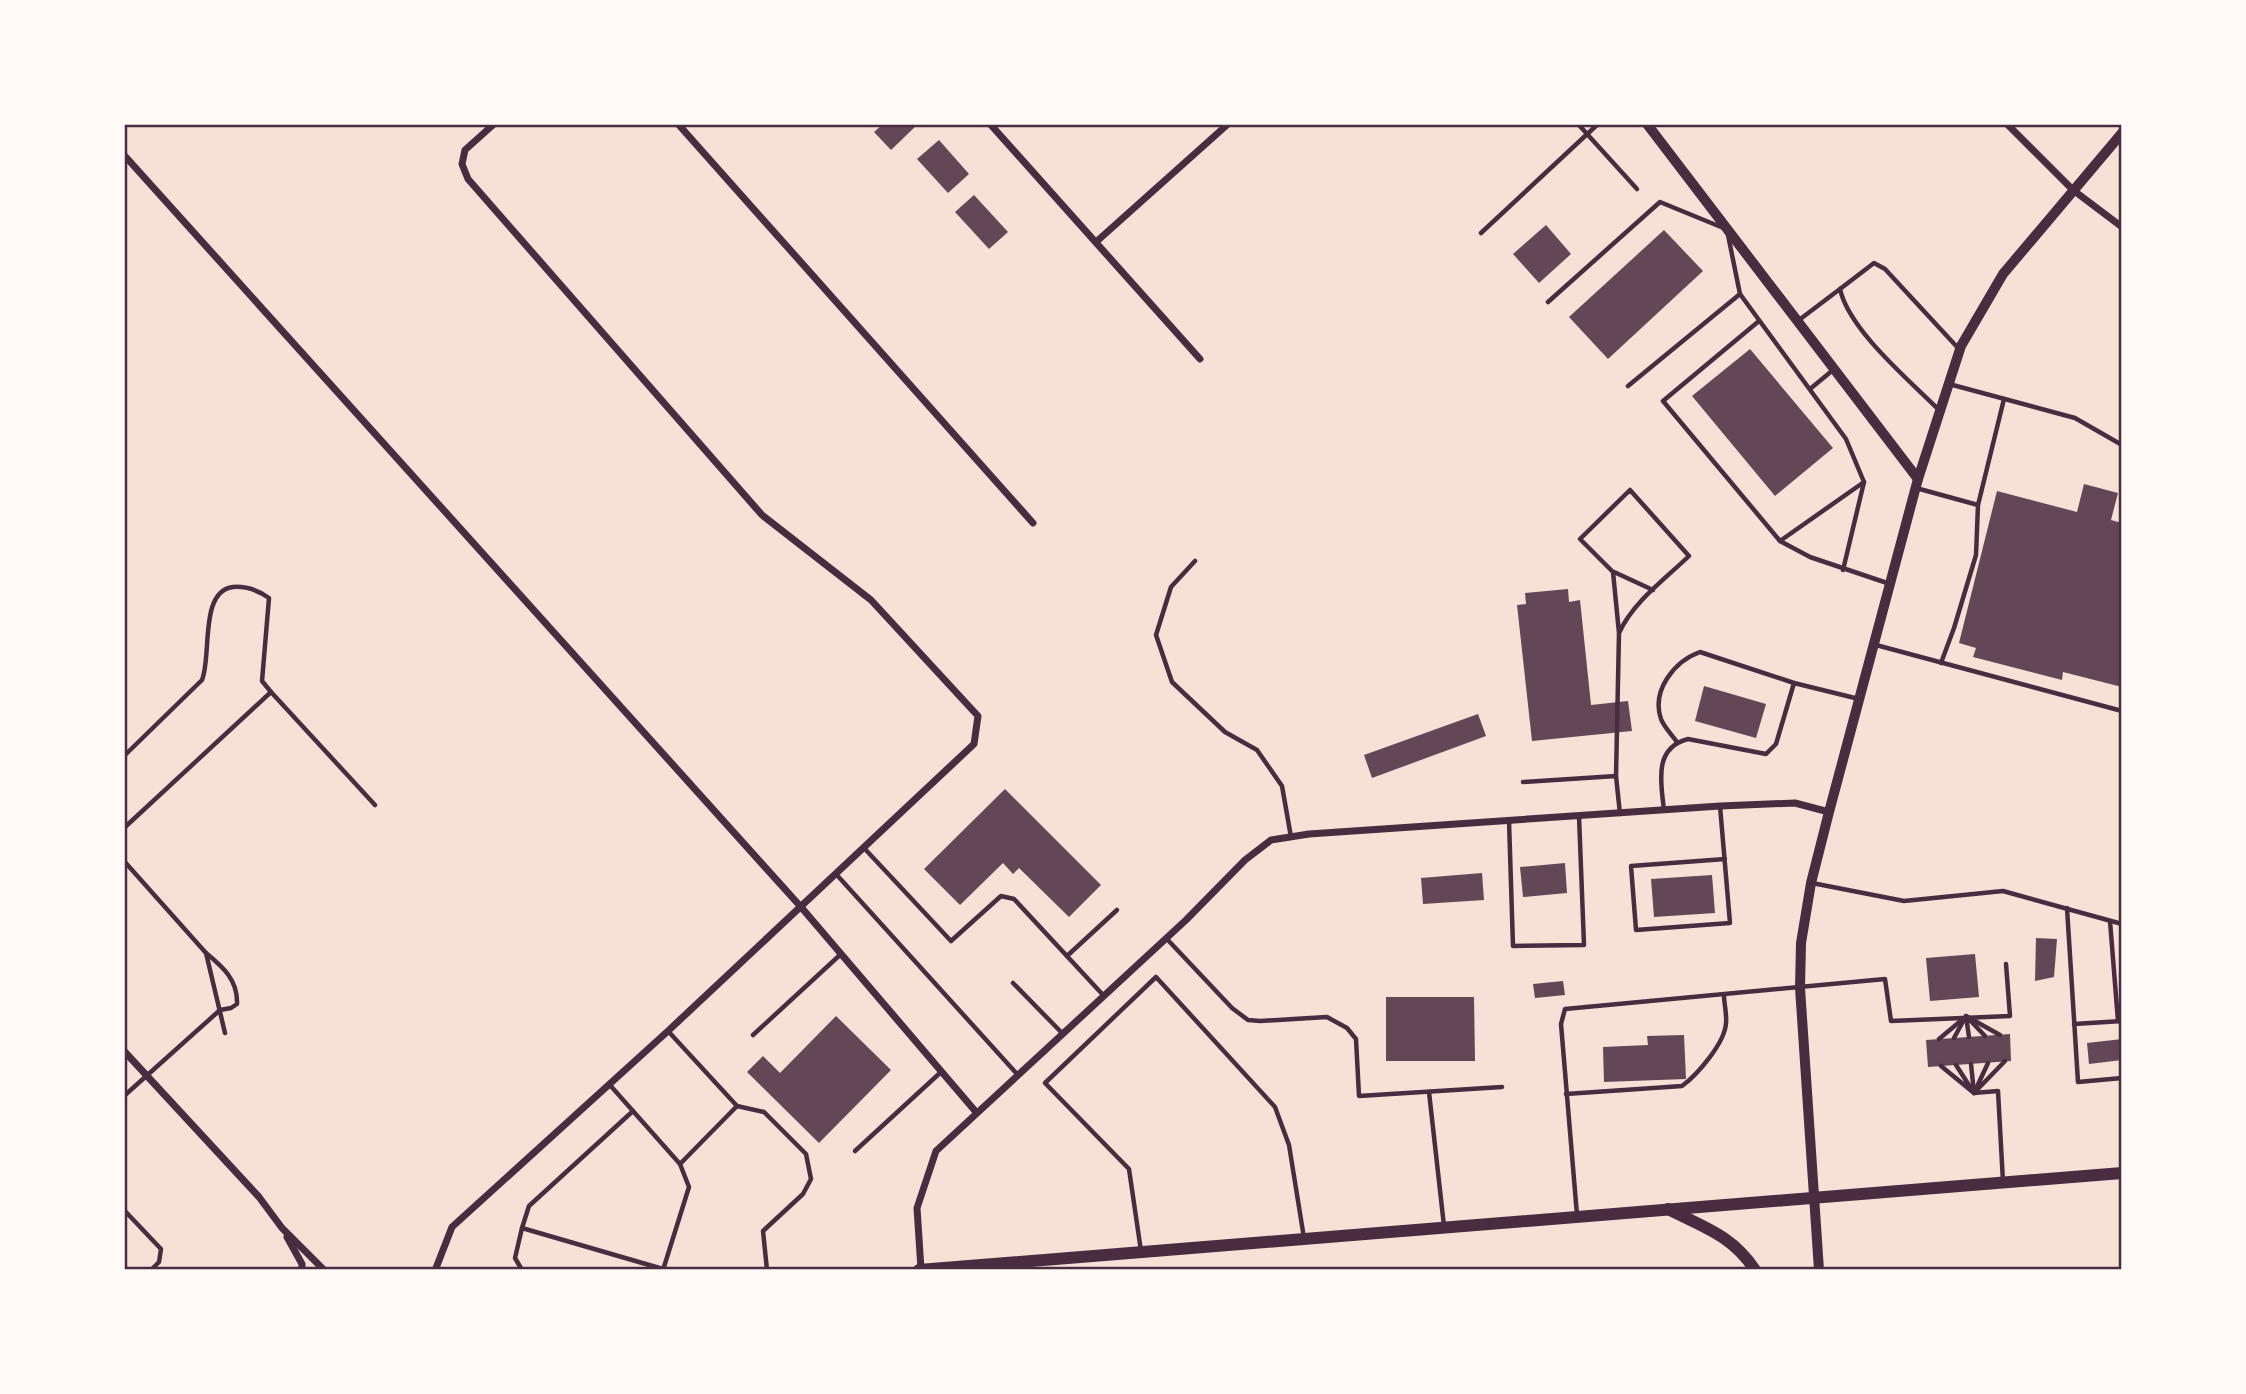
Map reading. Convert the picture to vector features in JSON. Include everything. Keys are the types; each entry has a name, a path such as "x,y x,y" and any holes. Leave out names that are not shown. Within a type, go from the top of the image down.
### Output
{"main road":[{"path":"920,1270 2122,1173"},
{"path":"1666,1209 1736,1246 1755,1270"}],"street":[{"path":"436,1268 452,1227 667,1031 974,744 978,716 870,600 762,515 468,179 462,164 465,150 494,124"},
{"path":"678,124 1033,523"},
{"path":"989,124 1199,359"},
{"path":"1096,242 1228,124"},
{"path":"1647,124 1834,370 1916,484"},
{"path":"2007,124 2073,190 2122,227"},
{"path":"1818,1270 1800,988 1801,943 1811,883 1916,484 1959,350 2003,274 2122,133"},
{"path":"124,155 801,907 976,1112"},
{"path":"920,1270 917,1208 936,1151 1166,939 1245,860 1271,840 1323,833 1720,806 1794,803 1829,812"},
{"path":"124,1051 324,1270"},
{"path":"282,1227 302,1264 302,1270"}],"lane":[{"path":"1578,124 1637,190"},
{"path":"1481,233 1598,124"},
{"path":"1548,302 1660,202 1727,229 1740,294 1846,439 1864,482 1843,570"},
{"path":"1797,321 1874,263 1885,269 1959,350"},
{"path":"1840,289 1843,304 1873,344 1940,411"},
{"path":"1628,386 1740,294"},
{"path":"1759,321 1663,401 1780,541 1843,570 1890,584"},
{"path":"1810,389 1834,370"},
{"path":"1948,383 2075,418 2122,446"},
{"path":"1941,663 1976,555 1978,505 2004,399"},
{"path":"1780,541 1864,482"},
{"path":"1916,484 1978,505"},
{"path":"1619,633 1624,623 1653,590 1689,556 1630,490 1580,539 1613,572 1653,590"},
{"path":"1195,561 1171,587 1156,635 1172,682 1225,732 1257,750 1282,786 1291,837"},
{"path":"1613,572 1619,633 1616,776 1620,814"},
{"path":"124,756 202,680 206,669 211,608 216,595 225,588 238,587 260,592 269,598 262,681 375,805"},
{"path":"1875,645 2122,711"},
{"path":"1677,742 1661,720 1659,704 1662,688 1671,674 1688,657 1700,652 1794,683 1860,699"},
{"path":"1664,811 1661,775 1666,752 1677,742 1688,739 1766,754 1776,744 1794,683"},
{"path":"124,828 271,692"},
{"path":"1523,782 1616,776"},
{"path":"1720,806 1725,859 1730,923 1636,930 1631,866 1725,859"},
{"path":"1509,821 1513,946 1584,945 1579,816"},
{"path":"864,848 951,941 1001,896 1014,899 1104,996"},
{"path":"124,861 206,953 228,971 237,995 237,1004 231,1009 220,1010 124,1096"},
{"path":"836,874 1017,1074"},
{"path":"1811,883 1905,901 2003,891 2122,924"},
{"path":"2067,908 2078,1082 2122,1078"},
{"path":"1067,956 1117,910"},
{"path":"2074,1024 2120,1021 2110,921"},
{"path":"1166,939 1232,1008 1248,1020 1327,1017 1347,1028 1356,1039 1359,1096 1502,1087"},
{"path":"206,953 225,1033"},
{"path":"753,1035 841,954"},
{"path":"1577,1216 1561,1024 1565,1009 1885,979 1891,1021 2010,1016 2006,964"},
{"path":"1141,1252 1129,1169 1045,1083 1157,977 1275,1107 1289,1145 1304,1238"},
{"path":"1013,983 1062,1033"},
{"path":"1566,1094 1682,1086 1694,1077 1722,1038 1726,1023 1724,995"},
{"path":"1966,1016 2000,1035"},
{"path":"1966,1016 1985,1036"},
{"path":"1966,1016 1969,1037"},
{"path":"1954,1038 1966,1016"},
{"path":"1940,1039 1966,1016"},
{"path":"667,1031 737,1106 764,1112 806,1154 811,1179 803,1194 763,1231 768,1270"},
{"path":"1974,1093 2005,1061"},
{"path":"1974,1093 1988,1063"},
{"path":"1971,1064 1974,1093"},
{"path":"1956,1065 1974,1093"},
{"path":"1941,1066 1974,1093 1998,1091 2003,1183"},
{"path":"855,1151 942,1071"},
{"path":"522,1228 663,1270 689,1187 680,1164 608,1084"},
{"path":"1429,1091 1444,1227"},
{"path":"680,1164 737,1106"},
{"path":"522,1270 516,1258 529,1206 633,1111"},
{"path":"124,1210 161,1249 159,1262 151,1270"}],"building":[{"path":"883,124 918,124 891,150 874,132"},
{"path":"939,140 969,174 948,193 917,159"},
{"path":"974,195 1008,232 989,249 955,212"},
{"path":"1546,225 1571,254 1539,283 1513,254"},
{"path":"1664,230 1703,271 1608,359 1569,317"},
{"path":"1750,349 1833,448 1775,496 1692,396"},
{"path":"2084,484 2118,493 2111,520 2122,523 2122,687 2063,672 2062,680 1973,657 1976,648 1959,643 1997,491 2077,512"},
{"path":"1568,589 1569,602 1580,600 1591,705 1628,701 1632,731 1532,741 1517,605 1526,604 1525,593"},
{"path":"1704,686 1766,704 1756,738 1695,721"},
{"path":"1478,714 1486,736 1372,778 1364,755"},
{"path":"1005,789 1101,885 1069,917 1019,868 1013,874 1003,863 960,905 924,869"},
{"path":"1565,863 1567,893 1523,897 1520,867"},
{"path":"1482,873 1484,900 1423,904 1421,878"},
{"path":"1712,875 1715,913 1654,917 1651,879"},
{"path":"2036,938 2057,939 2054,977 2035,981"},
{"path":"1975,954 1979,997 1930,1001 1926,958"},
{"path":"1563,981 1565,995 1535,998 1533,984"},
{"path":"1386,997 1474,997 1475,1061 1386,1061"},
{"path":"836,1016 891,1070 819,1143 747,1072 763,1056 780,1073"},
{"path":"2010,1034 2011,1061 1928,1067 1926,1040"},
{"path":"1684,1035 1686,1079 1604,1082 1603,1047 1648,1045 1647,1036"},
{"path":"2122,1039 2122,1060 2089,1064 2087,1043"}]}
